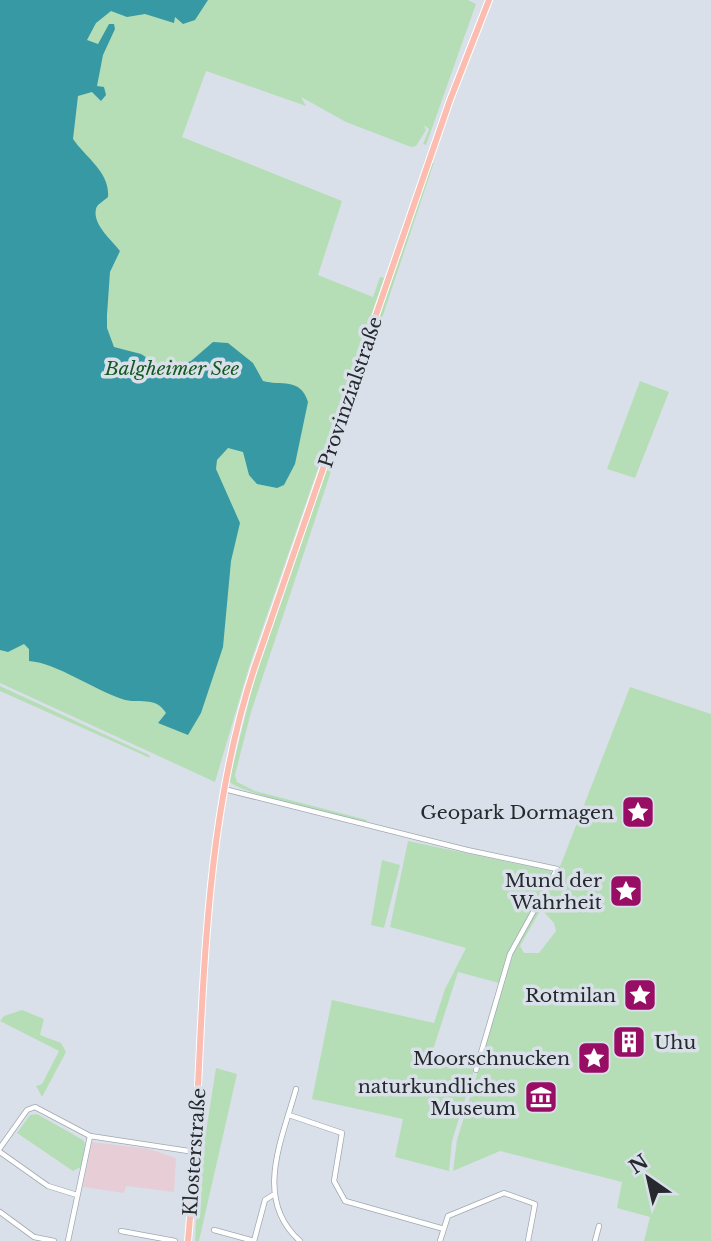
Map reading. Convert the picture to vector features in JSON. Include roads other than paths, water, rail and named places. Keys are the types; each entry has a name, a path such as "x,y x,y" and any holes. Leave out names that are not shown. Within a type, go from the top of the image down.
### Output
{"main road":[{"name":"Provinzialstraße","path":"201,1062 214,866 223,788 239,717 450,100 489,0"},
{"name":"Klosterstraße","path":"188,1241 201,1062"}],"street":[{"path":"223,788 467,850 557,869 510,954 476,1070"},
{"path":"296,1089 273,1173 273,1195 280,1216 300,1241"},
{"path":"77,1195 48,1186 0,1150 29,1108 43,1109 90,1136 195,1152"},
{"path":"289,1115 342,1133 334,1181 345,1200 444,1228"},
{"path":"68,1241 90,1136"},
{"path":"440,1241 448,1216 504,1193 535,1204 528,1241"},
{"path":"214,1230 255,1241 265,1200 273,1195"},
{"path":"0,1212 34,1237 54,1241"},
{"path":"595,1241 599,1226"},
{"path":"121,1231 175,1241"}],"water":[{"name":"Balgheimer See","path":"0,0 208,0 195,20 183,24 175,17 174,23 145,14 127,17 111,11 96,23 87,40 98,44 109,24 114,24 115,29 103,55 97,86 104,87 106,95 101,101 92,92 78,96 73,139 101,173 108,188 108,197 96,209 96,215 100,227 120,251 110,272 107,315 107,328 114,347 141,354 166,370 191,361 213,342 228,343 253,363 263,381 295,386 305,394 308,402 295,464 284,485 277,488 257,484 249,475 243,452 228,448 217,460 216,469 240,523 231,561 223,647 201,713 188,735 158,723 166,713 157,704 122,699 51,667 29,661 29,649 24,644 8,652 0,650"}],"place":[{"name":"Geopark Dormagen","path":"638,812"},
{"name":"Mund der Wahrheit","path":"626,891"},
{"name":"Rotmilan","path":"640,995"},
{"name":"Uhu","path":"629,1042"},
{"name":"Moorschnucken","path":"594,1058"},
{"name":"naturkundliches Museum","path":"541,1097"}]}
